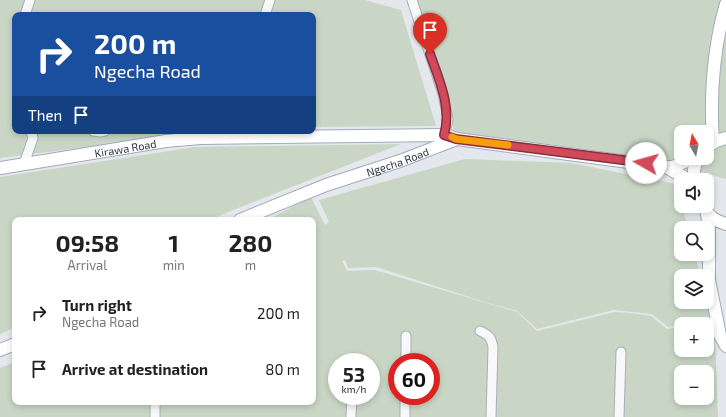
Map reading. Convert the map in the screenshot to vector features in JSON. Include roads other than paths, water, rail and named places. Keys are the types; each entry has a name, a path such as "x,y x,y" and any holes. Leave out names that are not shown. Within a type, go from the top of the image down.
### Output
{"main road":[{"path":"716,142 714,69 718,38 726,4"},
{"path":"444,135 456,139 666,167 673,167 677,165"},
{"name":"Kirawa Road","path":"0,168 166,141 200,138 444,135"},
{"name":"Ngecha Road","path":"247,217 326,185 400,161 456,139"},
{"path":"666,167 677,173"},
{"path":"706,213 709,228 710,285 720,335 726,346"},
{"path":"708,213 713,219 725,223"},
{"path":"0,350 12,345"}],"street":[{"path":"26,12 30,0"},
{"path":"266,12 270,0"},
{"path":"412,0 443,94 448,119 444,135"},
{"path":"24,164 33,138 32,134"},
{"path":"480,331 489,335 492,340 493,347 491,417"},
{"path":"406,336 406,353"},
{"path":"619,417 621,352"},
{"path":"155,405 155,417"},
{"path":"351,417 352,405"},
{"path":"404,417 405,405"}]}
